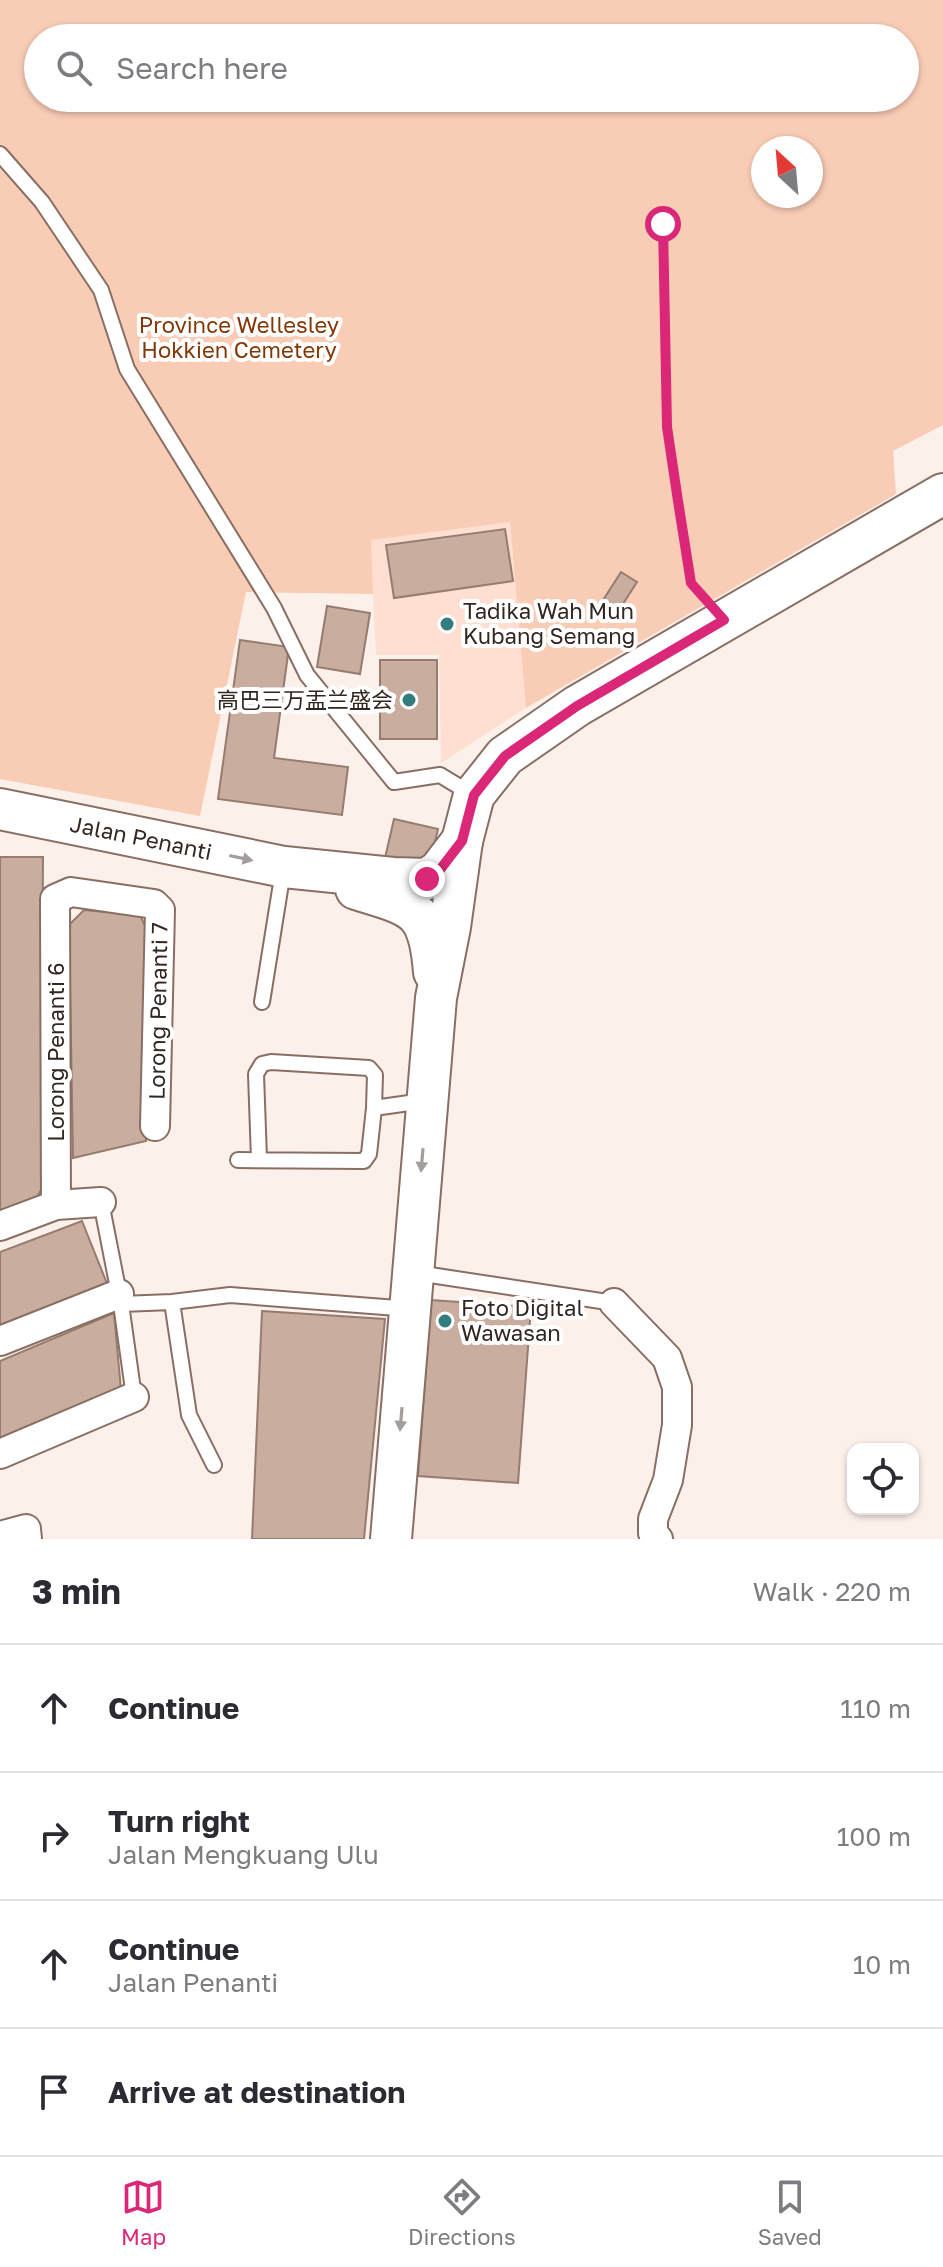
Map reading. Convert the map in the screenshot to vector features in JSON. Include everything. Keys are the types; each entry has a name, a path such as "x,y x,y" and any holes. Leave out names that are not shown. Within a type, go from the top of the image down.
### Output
{"main road":[{"path":"391,1539 436,998 462,841 474,795 505,756 537,732 943,494"},
{"name":"Jalan Penanti","path":"0,809 284,867 396,901 417,914 426,928 432,952 436,998"},
{"name":"Jalan Penanti","path":"284,867 427,879 439,871 462,841"}],"street":[{"name":"Lorong Penanti 7","path":"55,899 71,892 154,904 160,910 155,1126"},
{"name":"Lorong Penanti 6","path":"55,899 56,1205"},
{"path":"0,1226 56,1205 101,1202"},
{"path":"0,1341 120,1299"},
{"path":"614,1303 667,1358 677,1387 677,1425 668,1480 653,1519 653,1533 658,1539"},
{"path":"0,1454 134,1397"},
{"path":"0,1536 26,1529 27,1539"}],"lane":[{"path":"0,154 42,202 101,290 127,369 274,608 307,675 394,782 440,775 474,795"},
{"path":"262,1002 284,867"},
{"path":"238,1160 364,1161 369,1154 375,1075 369,1068 262,1064 256,1074 259,1159"},
{"path":"374,1108 428,1100"},
{"path":"101,1202 120,1299 134,1397"},
{"path":"120,1299 172,1302 230,1295 412,1290 614,1303"},
{"path":"172,1302 189,1415 214,1465"}],"path":[{"path":"663,224 667,427 678,501 691,583 724,620"}],"shaded area":[{"name":"Tadika Wah Mun Kubang Semang","path":"510,521 526,708 441,763 439,655 376,655 370,540"}],"green space":[{"name":"Province Wellesley Hokkien Cemetery","path":"0,0 943,0 943,425 893,451 896,494 526,708 510,522 371,540 373,594 246,592 200,816 0,779"}],"building":[{"path":"505,529 513,581 394,598 386,545"},
{"path":"621,572 637,582 614,618 598,608"},
{"path":"327,606 370,613 360,674 317,667"},
{"path":"240,640 289,647 274,758 348,767 342,815 218,799"},
{"name":"高巴三万盂兰盛会","path":"380,660 437,660 437,739 380,739"},
{"path":"394,819 438,829 429,868 385,858"},
{"path":"0,857 43,857 41,1190 33,1204 0,1218"},
{"path":"84,910 140,915 147,930 146,1141 73,1158 69,925"},
{"path":"82,1221 108,1286 0,1328 0,1252"},
{"path":"431,1300 531,1307 518,1483 418,1476"},
{"path":"262,1311 385,1319 364,1539 252,1539"},
{"path":"114,1313 121,1390 0,1441 0,1361"}],"place":[{"name":"Tadika Wah Mun Kubang Semang","path":"447,624"},
{"name":"高巴三万盂兰盛会","path":"409,700"},
{"name":"Foto Digital Wawasan","path":"445,1321"}],"route":[{"path":"427,879 439,871 462,841 474,795 505,756 577,706 724,620 691,583 678,501 665,392 663,224"}]}
